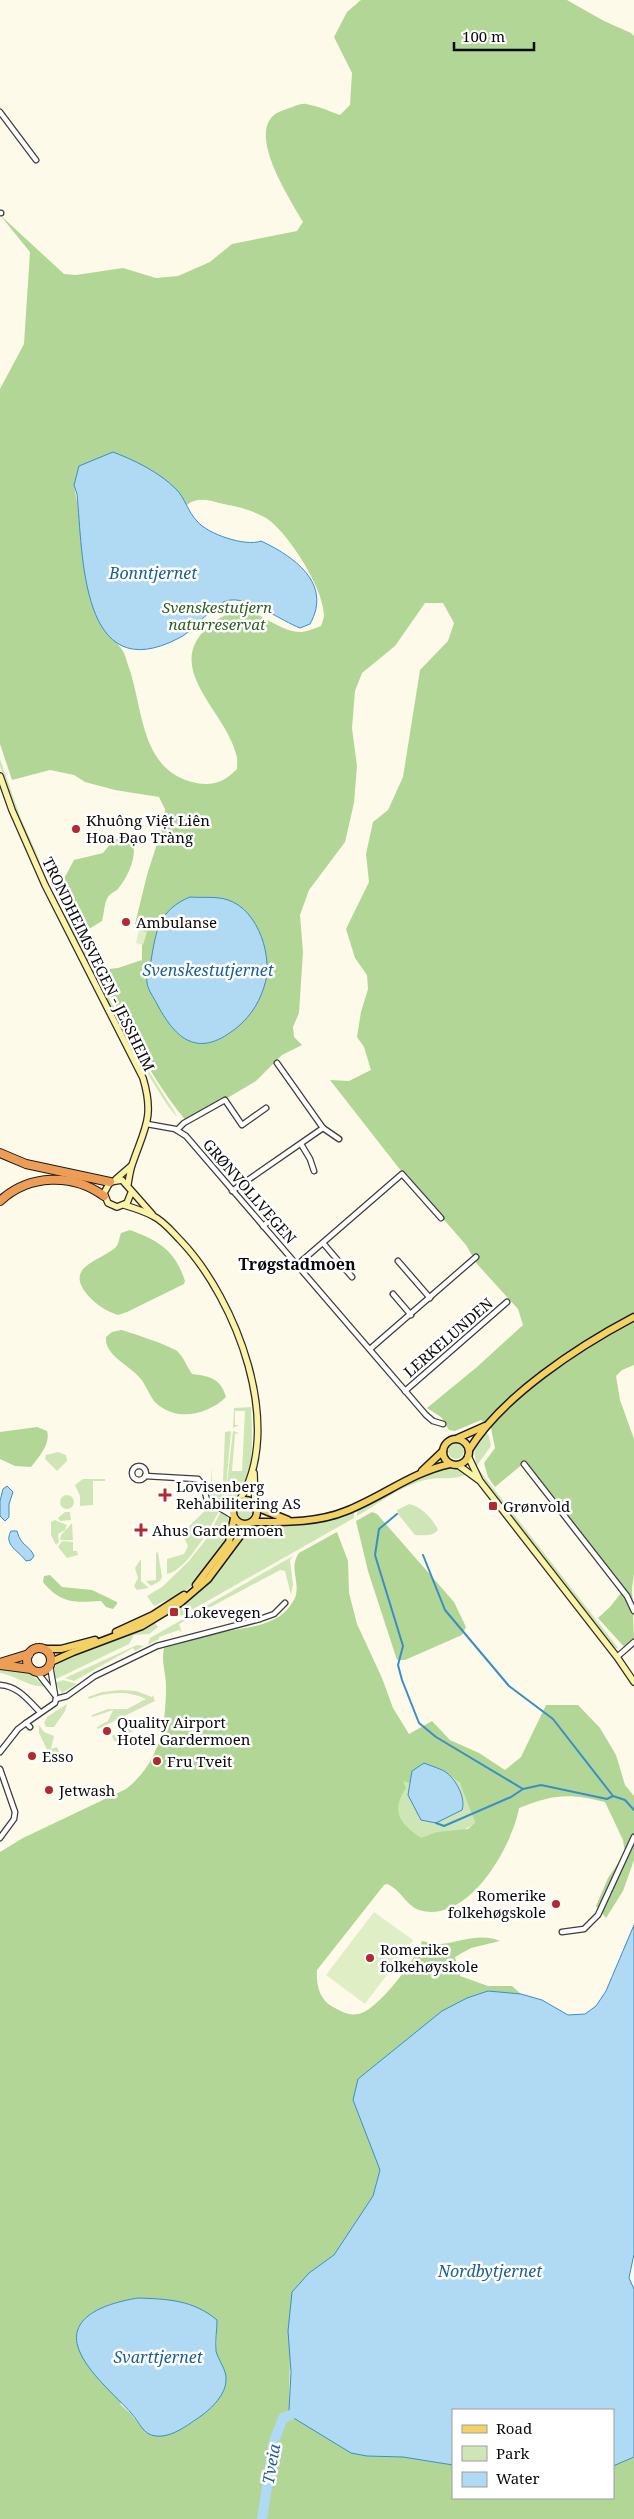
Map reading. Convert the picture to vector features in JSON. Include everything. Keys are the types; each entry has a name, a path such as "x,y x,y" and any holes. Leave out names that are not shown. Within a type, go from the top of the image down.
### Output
{"highway":[{"path":"0,1153 26,1164 113,1181"},
{"path":"0,1201 25,1185 48,1180 74,1181 104,1196"},
{"path":"38,1647 46,1649 51,1655 50,1664 46,1670 34,1670 0,1664 28,1654 38,1647"},
{"path":"28,1654 27,1662 34,1670"}],"main road":[{"name":"TRONDHEIMSVEGEN - JESSHEIM","path":"0,776 12,810 45,885 141,1072 148,1101 147,1124 142,1143 131,1166 128,1184"},
{"name":"TRONDHEIMSVEGEN - JESSHEIM","path":"113,1181 131,1166"},
{"path":"50,1664 73,1652 142,1626 180,1603 208,1579 257,1514 254,1471 255,1401 248,1364 236,1326 219,1293 201,1265 175,1234 153,1216 131,1193 128,1184 113,1181 105,1188 104,1196 112,1206 124,1205 153,1216"},
{"path":"124,1205 130,1199 131,1193"},
{"path":"422,1471 443,1451 447,1442 486,1425 561,1360 585,1344 634,1317"},
{"path":"458,1465 469,1453 486,1425"},
{"path":"457,1438 465,1442 480,1481"},
{"path":"443,1451 445,1459 450,1464"},
{"path":"234,1517 242,1524 315,1520 346,1512 422,1471 450,1464 458,1465 480,1481 617,1657 634,1682"},
{"path":"46,1649 61,1649 107,1636 136,1624 179,1599 193,1588 222,1554 229,1542 234,1517 233,1509 254,1471"},
{"path":"238,1502 246,1500 272,1515 294,1521"}],"street":[{"path":"0,112 36,160"},
{"path":"277,1063 323,1128 339,1139"},
{"path":"147,1124 177,1130 184,1123 225,1100 242,1125 266,1108"},
{"path":"232,1191 323,1128"},
{"name":"GRØNVOLLVEGEN","path":"177,1130 186,1136 430,1419 443,1424"},
{"path":"301,1144 310,1159 314,1171"},
{"path":"297,1265 402,1174 441,1218"},
{"path":"263,1226 273,1218"},
{"path":"323,1243 352,1277"},
{"path":"370,1350 476,1258"},
{"path":"398,1261 430,1298"},
{"path":"393,1294 411,1315"},
{"name":"LERKELUNDEN","path":"405,1390 507,1302"},
{"path":"524,1464 627,1596 634,1611"},
{"path":"145,1476 198,1479 203,1485 205,1498 234,1517"},
{"path":"212,1503 238,1502"},
{"path":"56,1697 67,1696 94,1676 157,1646 260,1619 274,1614 285,1603"},
{"path":"617,1657 634,1642"},
{"path":"0,1752 18,1729 55,1703 56,1697 50,1664"},
{"path":"34,1670 56,1697"},
{"path":"0,1685 11,1686 20,1692 40,1712"},
{"path":"26,1722 30,1727"},
{"path":"0,1769 15,1812 14,1819 0,1838"},
{"path":"562,1932 584,1929 598,1915 634,1837"}],"green space":[{"path":"361,0 567,0 634,36 634,1365 622,1370 616,1376 620,1400 634,1439 634,1574 632,1588 634,1640 626,1649 598,1618 610,1607 624,1589 525,1462 495,1487 488,1477 484,1463 495,1448 491,1428 481,1420 455,1431 449,1430 441,1417 427,1408 477,1367 523,1325 518,1309 477,1264 466,1245 398,1167 330,1080 349,1081 371,1070 364,1047 357,1037 361,1012 368,989 367,975 355,958 346,929 369,882 366,854 373,822 388,810 403,777 420,670 448,641 454,623 443,603 425,603 395,646 362,673 355,691 352,728 357,766 354,803 345,842 309,890 300,915 303,952 299,1013 293,1027 294,1037 302,1045 282,1055 256,1081 187,1122 173,1105 149,1068 98,970 118,968 142,960 142,931 135,924 147,875 163,825 165,809 159,797 115,790 85,782 74,775 50,770 12,780 0,744 0,389 24,344 30,252 0,215 64,274 76,275 123,268 156,278 178,276 210,262 232,244 297,231 303,222 279,180 267,145 266,130 271,118 284,110 298,105 310,105 340,115 350,105 352,73 334,37 347,12","holes":["74,485 176,489 187,505 194,501 203,500 231,505 255,513 275,525 303,562 318,591 324,615 321,626 302,632 287,629 242,608 214,622 198,638 192,654 193,671 200,687 230,737 237,758 237,769 223,780 208,784 196,783 177,776 164,766 154,752 147,736 126,657 118,645 79,513"]},
{"path":"0,759 21,819 47,876 17,815 0,766"},
{"path":"130,835 134,849 132,864 126,878 117,890 109,895 102,921 89,929 76,928 59,888 74,860 103,853 117,838"},
{"path":"65,914 143,1062 177,1116 155,1085 117,1019 81,952"},
{"path":"139,930 147,932 143,945 136,943"},
{"path":"130,1230 149,1238 165,1248 181,1270 185,1281 184,1284 118,1315 104,1309 86,1293 81,1284 80,1276 82,1270 88,1265 116,1247 121,1233"},
{"path":"121,1330 174,1349 184,1359 192,1374 209,1377 218,1382 226,1397 210,1408 192,1414 173,1413 164,1409 156,1403 139,1377 109,1349 106,1337 112,1332"},
{"path":"251,1407 252,1446 248,1476 243,1488 236,1497 225,1500 233,1431 239,1433 235,1434 232,1471 242,1471 245,1411 235,1411 235,1425 239,1425 233,1428 234,1408"},
{"path":"37,1427 47,1431 48,1436 46,1446 31,1467 15,1466 0,1459 0,1432"},
{"path":"231,1431 226,1487 224,1489 213,1489 211,1486 211,1466 212,1483 223,1482 225,1432"},
{"path":"485,1431 489,1436 491,1446 476,1467 474,1448"},
{"path":"456,1443 462,1445 464,1451 462,1457 456,1459 450,1457 448,1451 450,1445"},
{"path":"58,1452 66,1455 67,1461 57,1471 45,1459 46,1455"},
{"path":"446,1468 459,1469 467,1474 457,1477 430,1479 416,1483 398,1491 357,1516 357,1511 424,1475"},
{"path":"478,1470 619,1649 614,1647 489,1487"},
{"path":"83,1479 105,1479 105,1481 93,1481 93,1505 80,1506 80,1496 75,1485"},
{"path":"207,1488 225,1492 223,1500 211,1497"},
{"path":"67,1495 72,1497 74,1502 72,1507 67,1509 62,1507 60,1502 62,1497"},
{"path":"245,1504 251,1506 253,1512 251,1518 245,1520 239,1518 237,1512 239,1506"},
{"path":"409,1504 418,1507 426,1514 438,1530 430,1535 415,1535 398,1514 397,1510"},
{"path":"209,1507 219,1511 204,1537 182,1565 175,1571 167,1574 167,1559 184,1554 188,1546 182,1533"},
{"path":"221,1511 228,1518 229,1528 226,1540 212,1564 188,1589 154,1606 147,1596 162,1587 188,1562 208,1537"},
{"path":"65,1512 70,1512 71,1520 60,1521 58,1518"},
{"path":"354,1512 354,1518 181,1616 177,1610 206,1585 244,1536 258,1526 319,1523"},
{"path":"372,1512 377,1514 454,1602 466,1627 462,1635 405,1660 397,1660 368,1571 356,1521"},
{"path":"55,1520 67,1525 65,1530 58,1534 59,1542 56,1545 51,1535 51,1522"},
{"path":"72,1523 73,1540 60,1540 61,1535"},
{"path":"337,1532 348,1561 349,1593 357,1624 382,1678 393,1708 409,1734 432,1721 450,1740 479,1753 505,1770 521,1757 546,1705 578,1705 600,1728 616,1755 625,1785 634,1796 634,1860 623,1891 606,1918 596,1906 608,1878 625,1853 623,1840 605,1802 581,1797 562,1796 531,1803 519,1808 515,1824 497,1861 485,1879 470,1895 454,1906 437,1912 419,1910 411,1905 392,1886 384,1885 317,1970 319,1991 324,2000 345,2013 358,2014 366,2011 385,1995 412,1960 422,1941 441,1944 483,1937 492,1938 500,1941 471,1948 455,1957 460,1976 488,1986 512,1986 521,1994 505,1993 383,2061 358,2079 380,2170 373,2196 334,2255 309,2273 290,2354 289,2411 292,2417 367,2456 403,2457 452,2465 452,2499 614,2499 614,2466 634,2457 634,2519 0,2519 0,1852 23,1838 126,1789 137,1779 153,1756 162,1730 166,1701 164,1648 213,1634 256,1626 280,1616 289,1608 295,1598 297,1586 294,1570 299,1553","holes":["412,1771 447,1773 460,1783 475,1822 468,1829 437,1832 421,1838 403,1822 398,1810 401,1796 406,1788 403,1781 410,1783","217,2320 216,2352 226,2379 146,2433 131,2414 120,2404"]},
{"path":"62,1541 73,1542 73,1551 77,1551 78,1555 67,1558 58,1547"},
{"path":"158,1552 162,1577 160,1581 151,1586 146,1581 156,1580 156,1553"},
{"path":"293,1556 290,1560 293,1584 291,1595 285,1571 280,1570 179,1624 182,1633 179,1630 159,1637 159,1639 148,1645 150,1638"},
{"path":"141,1559 141,1581 149,1588 137,1590 134,1586 138,1578 135,1568"},
{"path":"50,1575 62,1587 92,1590 117,1602 117,1604 113,1609 106,1607 101,1601 76,1601 56,1595 43,1582 44,1576"},
{"path":"155,1623 158,1627 149,1634 134,1635 129,1644 54,1680 53,1669 59,1662 72,1654"},
{"path":"137,1645 144,1646 135,1651 133,1648 74,1681 65,1678"},
{"path":"0,1669 31,1674 44,1686 34,1685 0,1673"},
{"path":"63,1680 77,1684 62,1693 55,1683"},
{"path":"136,1691 152,1697 153,1695 155,1701 98,1729 97,1727 108,1721 113,1710 92,1717 92,1715 108,1709 127,1709 146,1699 125,1693 103,1695 89,1699 88,1697 102,1692"},
{"path":"67,1704 65,1711 54,1727 46,1727 44,1723 47,1717"},
{"path":"39,1725 44,1732 54,1736 51,1749 57,1747 61,1756 66,1757 66,1760 59,1763 53,1762 39,1733"},
{"path":"131,1726 133,1731 123,1736 121,1742 114,1741 112,1736"},
{"path":"436,1767 453,1776 459,1782 467,1796 475,1822 454,1835 429,1840 413,1838 395,1813 402,1781 417,1771"},
{"name":"Romerike folkehøyskole","path":"374,1912 413,1940 365,2004 326,1975"}],"water":[{"name":"Bonntjernet","path":"113,452 146,467 162,477 179,493 202,526 218,535 237,541 261,541 297,563 313,584 317,596 316,609 310,624 300,628 256,606 239,600 231,600 218,605 192,629 179,638 146,649 122,646 105,631 93,608 86,580 77,494 74,485 79,466"},
{"name":"Svenskestutjernet","path":"190,897 224,899 239,905 256,925 265,950 267,963 267,976 264,987 259,1000 251,1012 231,1032 218,1040 207,1043 196,1043 178,1034 164,1015 147,983 147,975 157,931 161,922 172,908"},
{"path":"7,1486 13,1492 9,1504 9,1517 5,1521 0,1516 0,1501 3,1489"},
{"path":"11,1531 17,1531 21,1540 32,1552 34,1556 31,1560 26,1561 10,1544 9,1536"},
{"path":"424,1763 442,1770 451,1776 460,1790 463,1801 462,1810 436,1823 421,1820 408,1795 412,1771"},
{"name":"Nordbytjernet","path":"634,1925 634,2254 629,2278 634,2289 634,2457 614,2466 614,2409 452,2409 452,2465 403,2457 367,2456 351,2453 292,2417 289,2411 291,2372 288,2331 292,2292 309,2273 334,2255 373,2196 380,2170 353,2100 358,2079 442,2011 467,1998 488,1991 521,1994 542,2000 568,2015 585,2014 596,2006 606,1991"},
{"name":"Svarttjernet","path":"138,2298 180,2302 199,2308 217,2320 216,2351 226,2376 224,2390 214,2405 201,2416 180,2430 168,2435 156,2436 145,2431 83,2359 76,2338 79,2327 94,2312 116,2303"}],"waterway":[{"path":"397,1514 379,1529 375,1555 403,1646 398,1665 419,1723 436,1737 523,1789"},
{"path":"423,1555 445,1610 509,1686 553,1719 613,1796 625,1800 634,1810"},
{"path":"436,1823 444,1826 511,1797 523,1789 541,1785 607,1799 613,1796"},
{"name":"Tveia","path":"262,2519 274,2441 283,2418 291,2415"}],"place":[{"name":"Khuông Việt Liên Hoa Đạo Tràng","path":"76,829"},
{"name":"Ambulanse","path":"126,922"},
{"name":"Lovisenberg Rehabilitering AS","path":"165,1495"},
{"name":"Grønvold","path":"493,1506"},
{"name":"Ahus Gardermoen","path":"141,1530"},
{"name":"Lokevegen","path":"174,1612"},
{"name":"Quality Airport Hotel Gardermoen","path":"107,1731"},
{"name":"Esso","path":"32,1756"},
{"name":"Fru Tveit","path":"157,1761"},
{"name":"Jetwash","path":"49,1790"},
{"name":"Romerike folkehøgskole","path":"556,1904"},
{"name":"Romerike folkehøyskole","path":"370,1958"}],"district":[{"name":"Trøgstadmoen","path":"297,1264"}],"park label":[{"name":"Svenskestutjern naturreservat","path":"217,616"}]}
